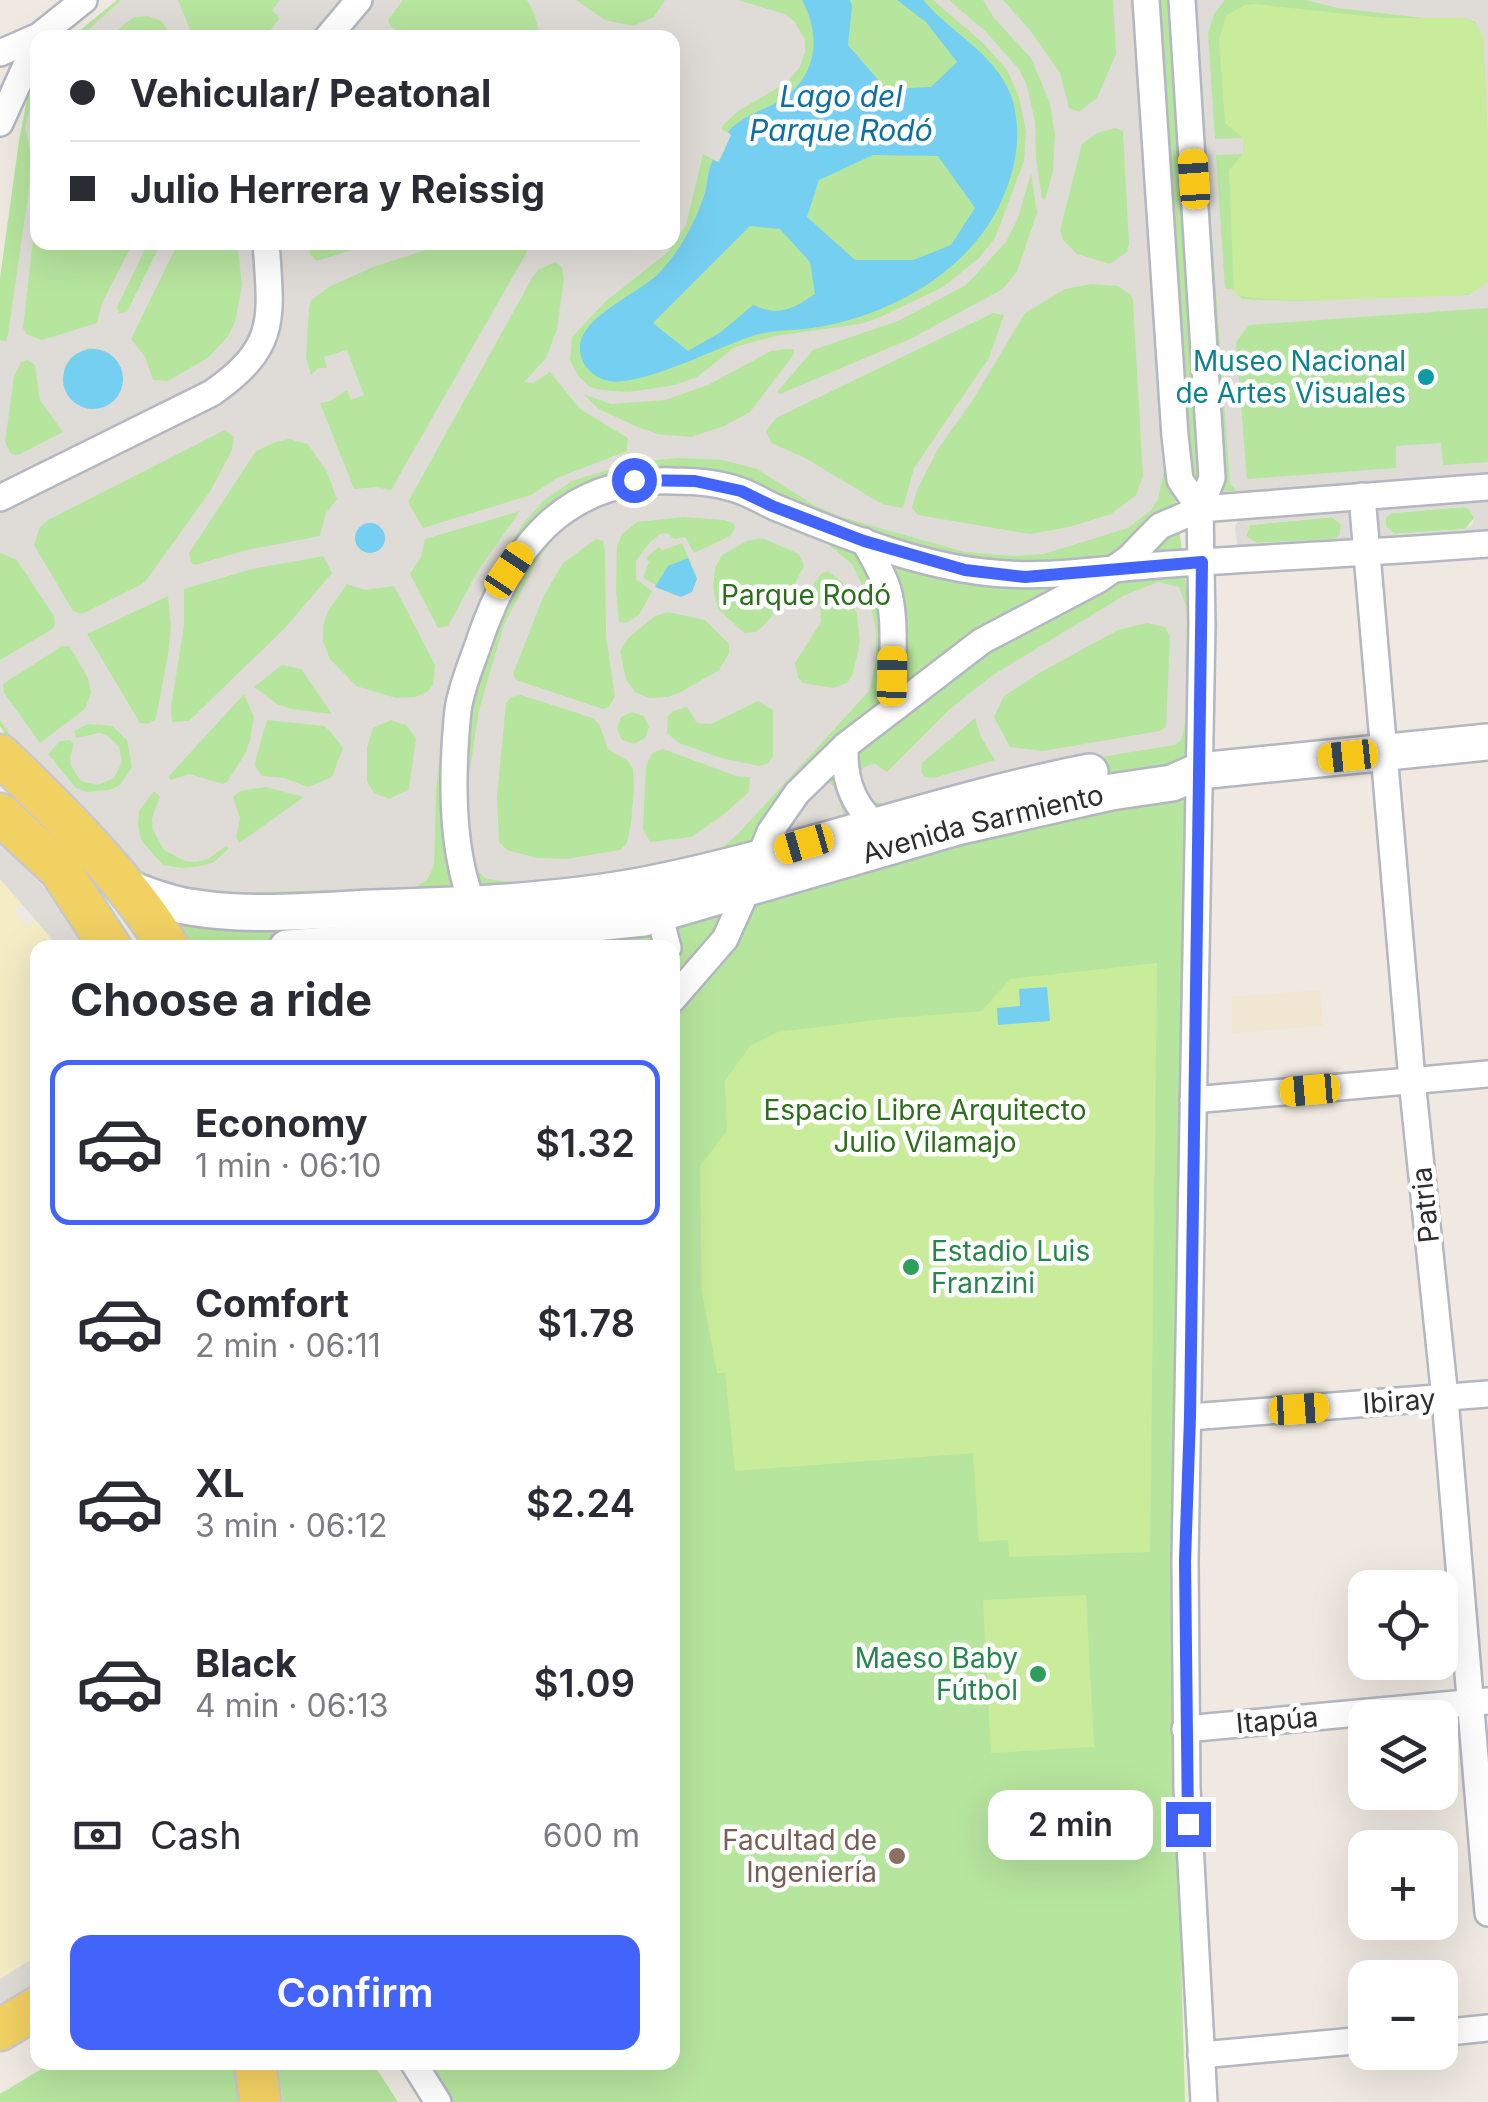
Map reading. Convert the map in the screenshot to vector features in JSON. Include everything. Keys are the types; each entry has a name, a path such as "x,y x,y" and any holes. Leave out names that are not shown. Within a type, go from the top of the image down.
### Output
{"main road":[{"path":"0,755 125,887 162,940"},
{"path":"0,814 60,870 109,940"},
{"path":"0,2030 30,2012"},
{"path":"256,2070 260,2102"}],"street":[{"path":"48,30 84,0"},
{"path":"334,30 358,0"},
{"path":"1146,0 1175,436 1180,480 1200,509"},
{"path":"1182,0 1212,478 1200,509 1185,1561 1186,1728 1204,2102"},
{"path":"0,52 30,41"},
{"path":"0,123 30,56"},
{"path":"0,498 212,394 235,377 259,349 270,319 266,250"},
{"path":"474,920 456,824 458,706 484,624 509,570 523,550 564,510 597,491 634,480 695,481 741,491 864,541 965,570 1025,577 1488,544"},
{"path":"760,857 770,832 798,792 845,746 982,641 1113,570 1160,526 1200,509 1488,487"},
{"name":"Patria","path":"1362,496 1412,1080 1479,1702 1488,1913"},
{"path":"864,541 887,586 894,630 892,676 896,707"},
{"name":"Avenida Sarmiento","path":"660,915 760,857 1001,790 1091,772 1171,763 1199,770 1488,742"},
{"path":"845,746 851,794 876,824"},
{"name":"Avenida Sarmiento","path":"125,887 170,903 220,911 609,924 660,915 957,827 1111,792 1172,783 1199,770"},
{"path":"680,981 724,939 747,890"},
{"name":"Avenida Sarmiento","path":"340,940 474,920"},
{"path":"1193,1100 1488,1074"},
{"name":"Ibiray","path":"1190,1417 1488,1394"},
{"name":"Itapúa","path":"1186,1728 1479,1702"},
{"path":"1458,2031 1488,2028"},
{"path":"1201,2055 1348,2042"},
{"path":"399,2070 418,2102"},
{"path":"418,2070 438,2102"}],"shaded area":[{"path":"121,0 178,0 190,30 168,30 161,21 148,16 134,17 117,30 88,30"},
{"path":"280,0 403,0 388,20 396,30 270,30 280,18 272,10"},
{"path":"527,0 576,0 605,20 633,26 654,17 665,0 738,0 785,14 805,40 805,52 800,67 786,83 738,111 724,124 721,129 732,135 718,162 703,154 686,225 680,234 680,30 538,30"},
{"path":"933,0 949,0 986,32 1019,69 1035,122 1036,159 1045,200 1053,171 1055,136 1050,103 1031,58 994,18 983,0 1003,0 1029,29 1060,73 1069,108 1079,112 1097,98 1116,54 1113,0 1134,0 1166,463 1158,499 1151,510 1128,528 1044,554 1013,556 965,552 841,517 812,504 757,469 723,460 678,458 634,462 572,481 543,501 522,525 490,577 472,616 446,707 436,789 434,866 427,880 414,888 224,893 177,887 156,879 116,855 16,744 0,720 0,660 55,625 54,616 17,560 0,553 0,340 7,341 30,169 32,250 23,328 26,334 42,340 97,323 102,303 129,250 145,250 117,307 119,313 127,312 158,250 175,250 131,339 145,357 153,380 168,381 209,357 228,336 235,322 242,285 238,250 309,250 317,261 352,250 426,250 373,267 329,287 311,300 309,307 306,357 311,375 318,368 327,368 324,357 347,350 364,395 351,400 347,390 320,403 354,489 391,490 528,250 669,250 606,301 572,337 570,360 579,377 590,387 602,390 629,392 675,385 697,377 735,347 775,336 860,324 943,287 979,258 995,238 1024,161 1026,131 1019,97 1007,70 983,43","holes":["1115,128 1123,131 1129,244 1127,252 1110,264 1077,254 1063,240 1060,230 1082,144 1097,133","1031,173 1037,213 1017,271 1003,289 910,339 777,392 813,350 898,321 966,285 1006,242 1018,218","555,262 562,267 564,279 557,329 546,358 524,382 533,383 550,372 580,409 628,438 627,451 557,478 531,495 423,528 408,502 532,278 538,270","1091,284 1118,286 1133,301 1143,476 1136,495 1111,514 1030,534 918,515 912,508 917,490 938,449 1025,313 1065,289","993,313 1004,315 989,358 914,468 903,508 882,504 805,458 771,443 766,431 776,418","89,348 99,349 92,410 73,402 63,385 65,366 71,357","794,349 750,412 691,437 657,434 635,426 599,409 583,394 611,404 665,400 708,385 771,351","27,360 35,365 40,400 63,432 18,455 11,454 5,442 14,376 21,362","225,430 234,437 232,450 211,490 142,584 82,614 73,611 34,545 40,527 48,520","289,439 308,444 327,472 337,499 326,513 320,536 191,563 189,553 256,451","520,511 479,569 448,626 438,628 410,574 421,557 425,539","323,556 332,573 285,628 189,721 172,722 184,626 184,589 252,569","347,584 365,590 394,586 435,665 433,685 415,697 396,698 356,686 330,659 323,642 328,611","168,596 171,626 157,714 155,720 140,723 87,634","62,646 70,647 88,678 91,693 85,709 40,743 4,693 3,684","282,665 301,669 332,714 277,704 254,687","244,694 254,717 250,740 227,782 189,774 171,780 168,777","267,720 324,726 343,748 332,777 308,787 284,778 262,776 255,766","391,720 406,725 416,738 409,789 389,799 374,793 367,782 367,747 373,728","88,724 112,726 127,740 132,767 120,785 87,792 76,788 48,754 60,741 70,740 74,744 71,766 81,781 98,785 114,778 122,762 119,747 107,735 76,738 74,731","266,787 304,797 239,843 236,837 240,818 233,797 240,791","154,791 160,797 152,818 153,830 164,850 196,862 226,846 229,848 214,862 182,868 163,865 141,840 139,811"]},
{"path":"1195,0 1225,0 1214,14 1208,33 1215,139 1243,138 1243,154 1216,155 1225,289 1232,289 1242,299 1300,301 1468,295 1488,282 1488,308 1249,325 1236,342 1247,479 1396,468 1396,446 1441,443 1443,465 1488,462 1488,479 1241,495 1230,484"},
{"path":"1305,0 1488,0 1488,142 1483,36 1475,22 1338,8"},
{"path":"30,109 30,150 25,127"},
{"path":"713,492 828,544 852,564 869,599 876,630 876,661 869,691 724,846 698,855 596,874 520,883 487,879 472,861 468,783 479,710 504,625 537,560 563,527 582,512 607,502 651,493","holes":["684,517 724,520 735,528 730,536 694,553 685,537 674,539 667,533 650,542 636,561 636,579 652,591 639,615 626,623 619,622 616,589 617,546 622,534 637,522","762,538 799,554 804,566 786,600 756,632 744,633 718,609 713,588 715,568 722,555 747,541","596,539 603,541 606,637 615,696 609,707 603,709 516,680 513,674 543,597 563,563","682,543 696,575 674,595 643,578 649,562 646,558 658,547 663,550","828,571 842,582 857,614 860,642 853,674 847,683 833,688 803,683 795,663 821,622 820,605 807,594 821,574","668,612 705,620 729,644 729,653 719,670 681,692 649,698 635,692 626,679 620,651 629,637 655,616","521,695 593,718 608,749 628,761 633,769 631,823 627,843 620,850 566,859 537,858 507,850 499,842 497,797 506,703 511,697","758,701 773,710 773,756 769,763 759,766 721,758 679,743 667,733 668,716 673,711 687,707 697,723 711,724","632,712 644,716 649,727 645,738 634,744 622,740 617,729 621,717","663,749 736,776 750,777 749,792 691,837 650,842 643,829 646,766 652,753"]},
{"path":"1488,496 1488,536 1382,543 1377,537 1375,515 1379,506","holes":["1469,509 1473,524 1465,529 1395,534 1386,527 1386,518 1392,513"]},
{"path":"1344,508 1350,512 1351,544 1241,550 1235,526 1242,514","holes":["1332,517 1341,524 1340,535 1335,539 1256,543 1246,536 1250,525"]},
{"path":"1158,582 1179,587 1187,609 1186,720 1181,740 1175,745 1088,759 891,806 868,799 859,775 863,768 874,763 887,772 951,708 993,675 1125,595","holes":["1147,623 1165,627 1170,637 1166,727 1043,751 1010,747 994,717 1004,696 1118,630","975,718 995,760 934,778 924,777 922,763"]},
{"path":"827,781 834,787 845,818 787,834 785,828"},
{"path":"0,840 59,904 83,940 53,940 0,879"},
{"path":"1320,990 1323,1026 1232,1033 1232,997"},
{"path":"30,1960 30,1986 0,2005 0,1979"}],"green space":[{"name":"Parque Rodó","path":"117,0 1488,0 1488,473 1175,495 1189,608 1175,1732 1185,2102 451,2102 429,2070 680,2070 680,940 182,940 12,746 0,726 0,278 30,87 30,250 680,250 680,30 81,30"},
{"path":"1255,4 1384,18 1465,18 1478,25 1483,36 1488,142 1488,282 1477,292 1351,301 1275,300 1234,293 1229,170 1243,154 1242,137 1225,123 1219,39 1227,15"},
{"path":"1464,507 1474,518 1465,529 1395,534 1386,527 1385,518 1392,513"},
{"path":"1332,517 1341,524 1340,535 1335,539 1256,543 1246,536 1250,525"},
{"name":"Estadio Luis Franzini","path":"1157,963 1150,1552 1009,1557 1008,1540 979,1542 973,1453 735,1471 725,1373 717,1373 702,1292 700,1166 727,1131 725,1081 750,1046 778,1032 982,1011 1010,979"},
{"name":"Maeso Baby Fútbol","path":"1086,1595 1094,1747 991,1753 983,1600"},
{"path":"40,2070 238,2070 243,2102 0,2102 0,2094"},
{"path":"278,2070 377,2070 398,2102 283,2102"}],"sand":[{"path":"0,879 23,903 14,912 27,927 37,920 53,940 30,940 30,1960 0,1979"}],"water":[{"name":"Lago del Parque Rodó","path":"802,0 850,0 848,45 886,89 931,87 957,62 926,22 897,0 923,0 982,54 1010,93 1017,130 1010,178 993,217 955,263 905,298 877,310 819,327 752,336 641,378 609,381 598,377 583,361 580,350 588,327 649,282 680,250 704,196 711,164 713,160 719,162 731,135 728,132 776,103 800,83 812,58 812,29","holes":["873,155 938,156 975,208 951,245 913,260 855,260 807,217 819,180","750,226 780,229 810,262 815,294 786,310 753,305 721,332 688,351 653,323"]},
{"path":"93,349 115,357 123,379 115,401 93,409 71,401 63,379 71,357"},
{"path":"370,523 384,532 385,538 376,552 370,553 356,544 355,538 364,524"},
{"path":"688,558 697,579 692,592 681,597 655,587 668,566"},
{"path":"1047,987 1050,1021 998,1025 997,1008 1020,1006 1019,989"}],"place":[{"name":"Museo Nacional de Artes Visuales","path":"1426,377"},
{"name":"Estadio Luis Franzini","path":"911,1267"},
{"name":"Maeso Baby Fútbol","path":"1038,1674"},
{"name":"Facultad de Ingeniería","path":"897,1856"}],"route":[{"path":"634,480 695,481 741,491 799,518 864,541 965,570 1025,577 1202,562 1185,1561 1188,1824"}],"park label":[{"name":"Espacio Libre Arquitecto Julio Vilamajo","path":"925,1126"}]}
